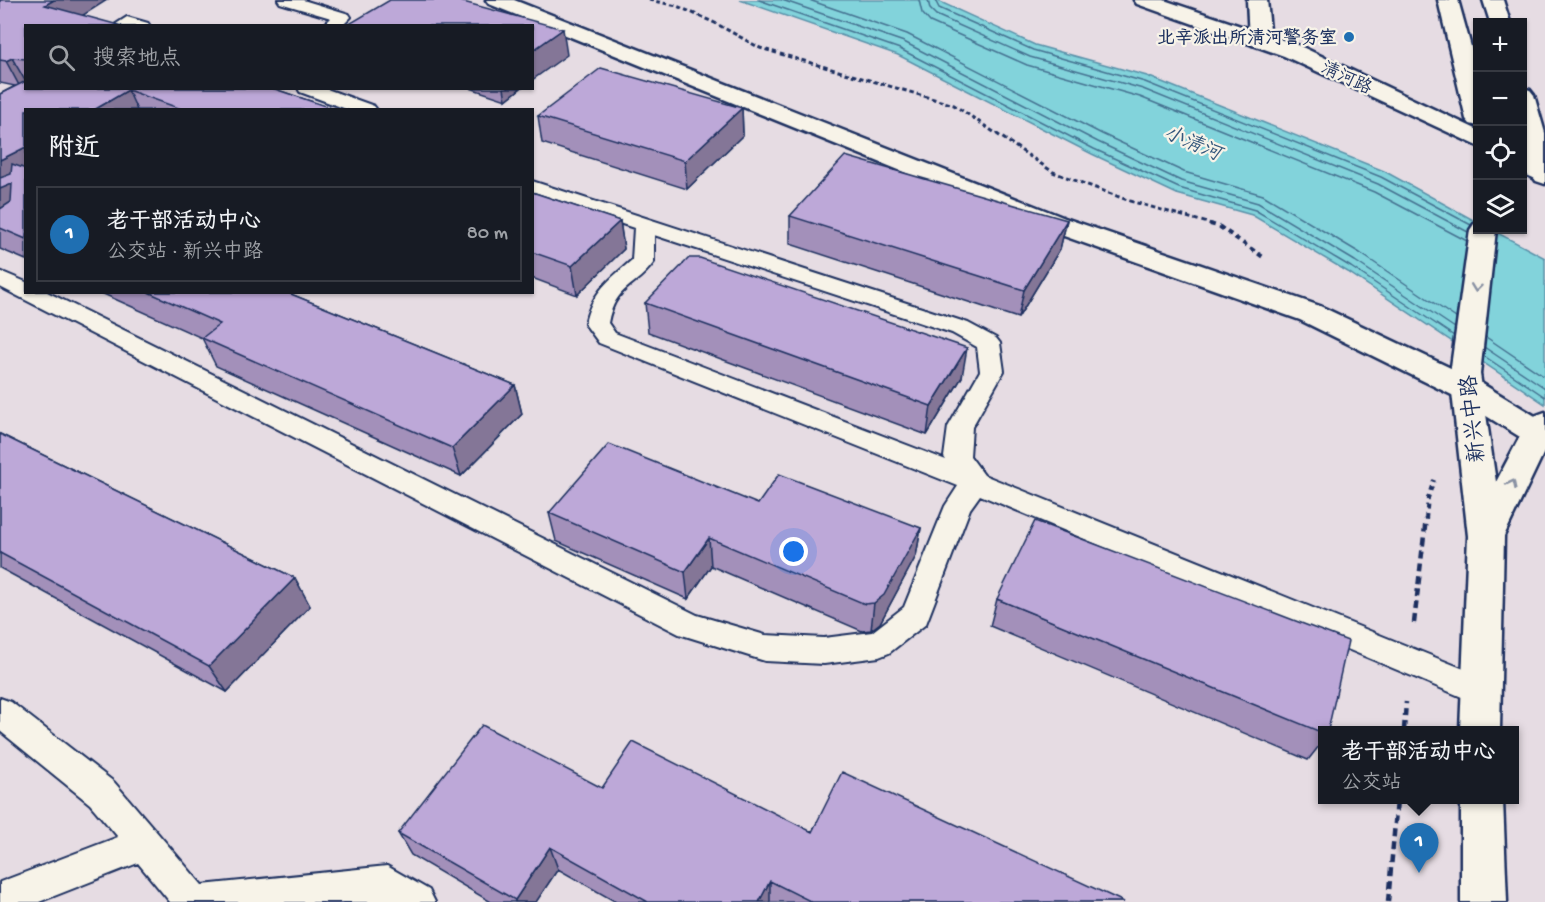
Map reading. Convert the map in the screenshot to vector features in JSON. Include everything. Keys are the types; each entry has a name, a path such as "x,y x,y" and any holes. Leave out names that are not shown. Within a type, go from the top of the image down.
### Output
{"street":[{"path":"496,0 1056,224 1310,313 1465,381 1542,431"},
{"name":"清河路","path":"1144,0 1260,39 1302,56 1473,138"},
{"path":"1257,0 1260,39"},
{"path":"1448,0 1473,99"},
{"path":"1493,0 1499,18"},
{"path":"1527,113 1545,176"},
{"path":"1527,166 1545,176"},
{"name":"新兴中路","path":"1480,726 1486,536 1465,381 1483,234"},
{"name":"新兴中路","path":"1486,536 1542,431"},
{"path":"1482,804 1484,902"}],"lane":[{"path":"286,0 343,17 334,24"},
{"path":"312,90 362,108"},
{"path":"534,189 960,328 988,343 992,371 960,427 957,457 975,483"},
{"path":"644,225 643,262 606,293 598,308 596,324 607,338 975,483 1480,690"},
{"path":"0,279 24,291"},
{"path":"31,294 689,625 765,648 824,651 879,644 916,615 958,506 975,483"},
{"path":"0,712 102,793 193,902"},
{"path":"0,900 144,844"},
{"path":"203,902 387,883 417,902"}],"path":[{"path":"649,0 677,6 715,23 760,48 954,105 1053,172 1130,201 1220,227 1266,258"},
{"path":"1404,726 1428,498 1435,476"},
{"path":"1388,902 1397,804"}],"water":[{"name":"小清河","path":"740,0 936,0 1035,45 1147,76 1384,171 1473,220 1473,234 1500,234 1545,258 1545,404 1348,272 1252,215 1177,194 1092,154 898,55"}],"building":[{"path":"0,0 54,0 45,5 115,24 24,24 24,59 0,60"},
{"path":"390,0 456,0 563,29 534,50 534,24 349,24"},
{"path":"601,68 742,108 685,161 538,116"},
{"path":"24,82 24,90 128,90 97,108 24,108 24,148 0,160 0,94"},
{"path":"128,90 278,90 331,108 178,108"},
{"path":"845,156 1067,220 1024,290 790,216"},
{"path":"12,164 24,168 24,238 0,228 0,209 11,202 12,184 0,189 0,178 11,174"},
{"path":"534,193 620,221 572,266 534,253"},
{"path":"689,258 700,258 967,348 931,406 645,303"},
{"path":"152,294 291,294 515,385 452,448 202,338 220,324"},
{"path":"0,434 295,578 209,666 0,553"},
{"path":"609,444 758,504 779,474 921,528 884,595 874,603 865,604 709,538 685,572 549,513"},
{"path":"1035,521 1348,641 1329,726 1318,726 1318,731 997,599"},
{"path":"482,725 602,788 633,742 812,832 842,772 1124,902 812,902 770,881 759,902 648,902 550,847 515,900 398,833"}],"place":[{"name":"北辛派出所清河警务室","path":"1349,37"},
{"name":"老干部活动中心","path":"1419,873"}]}
